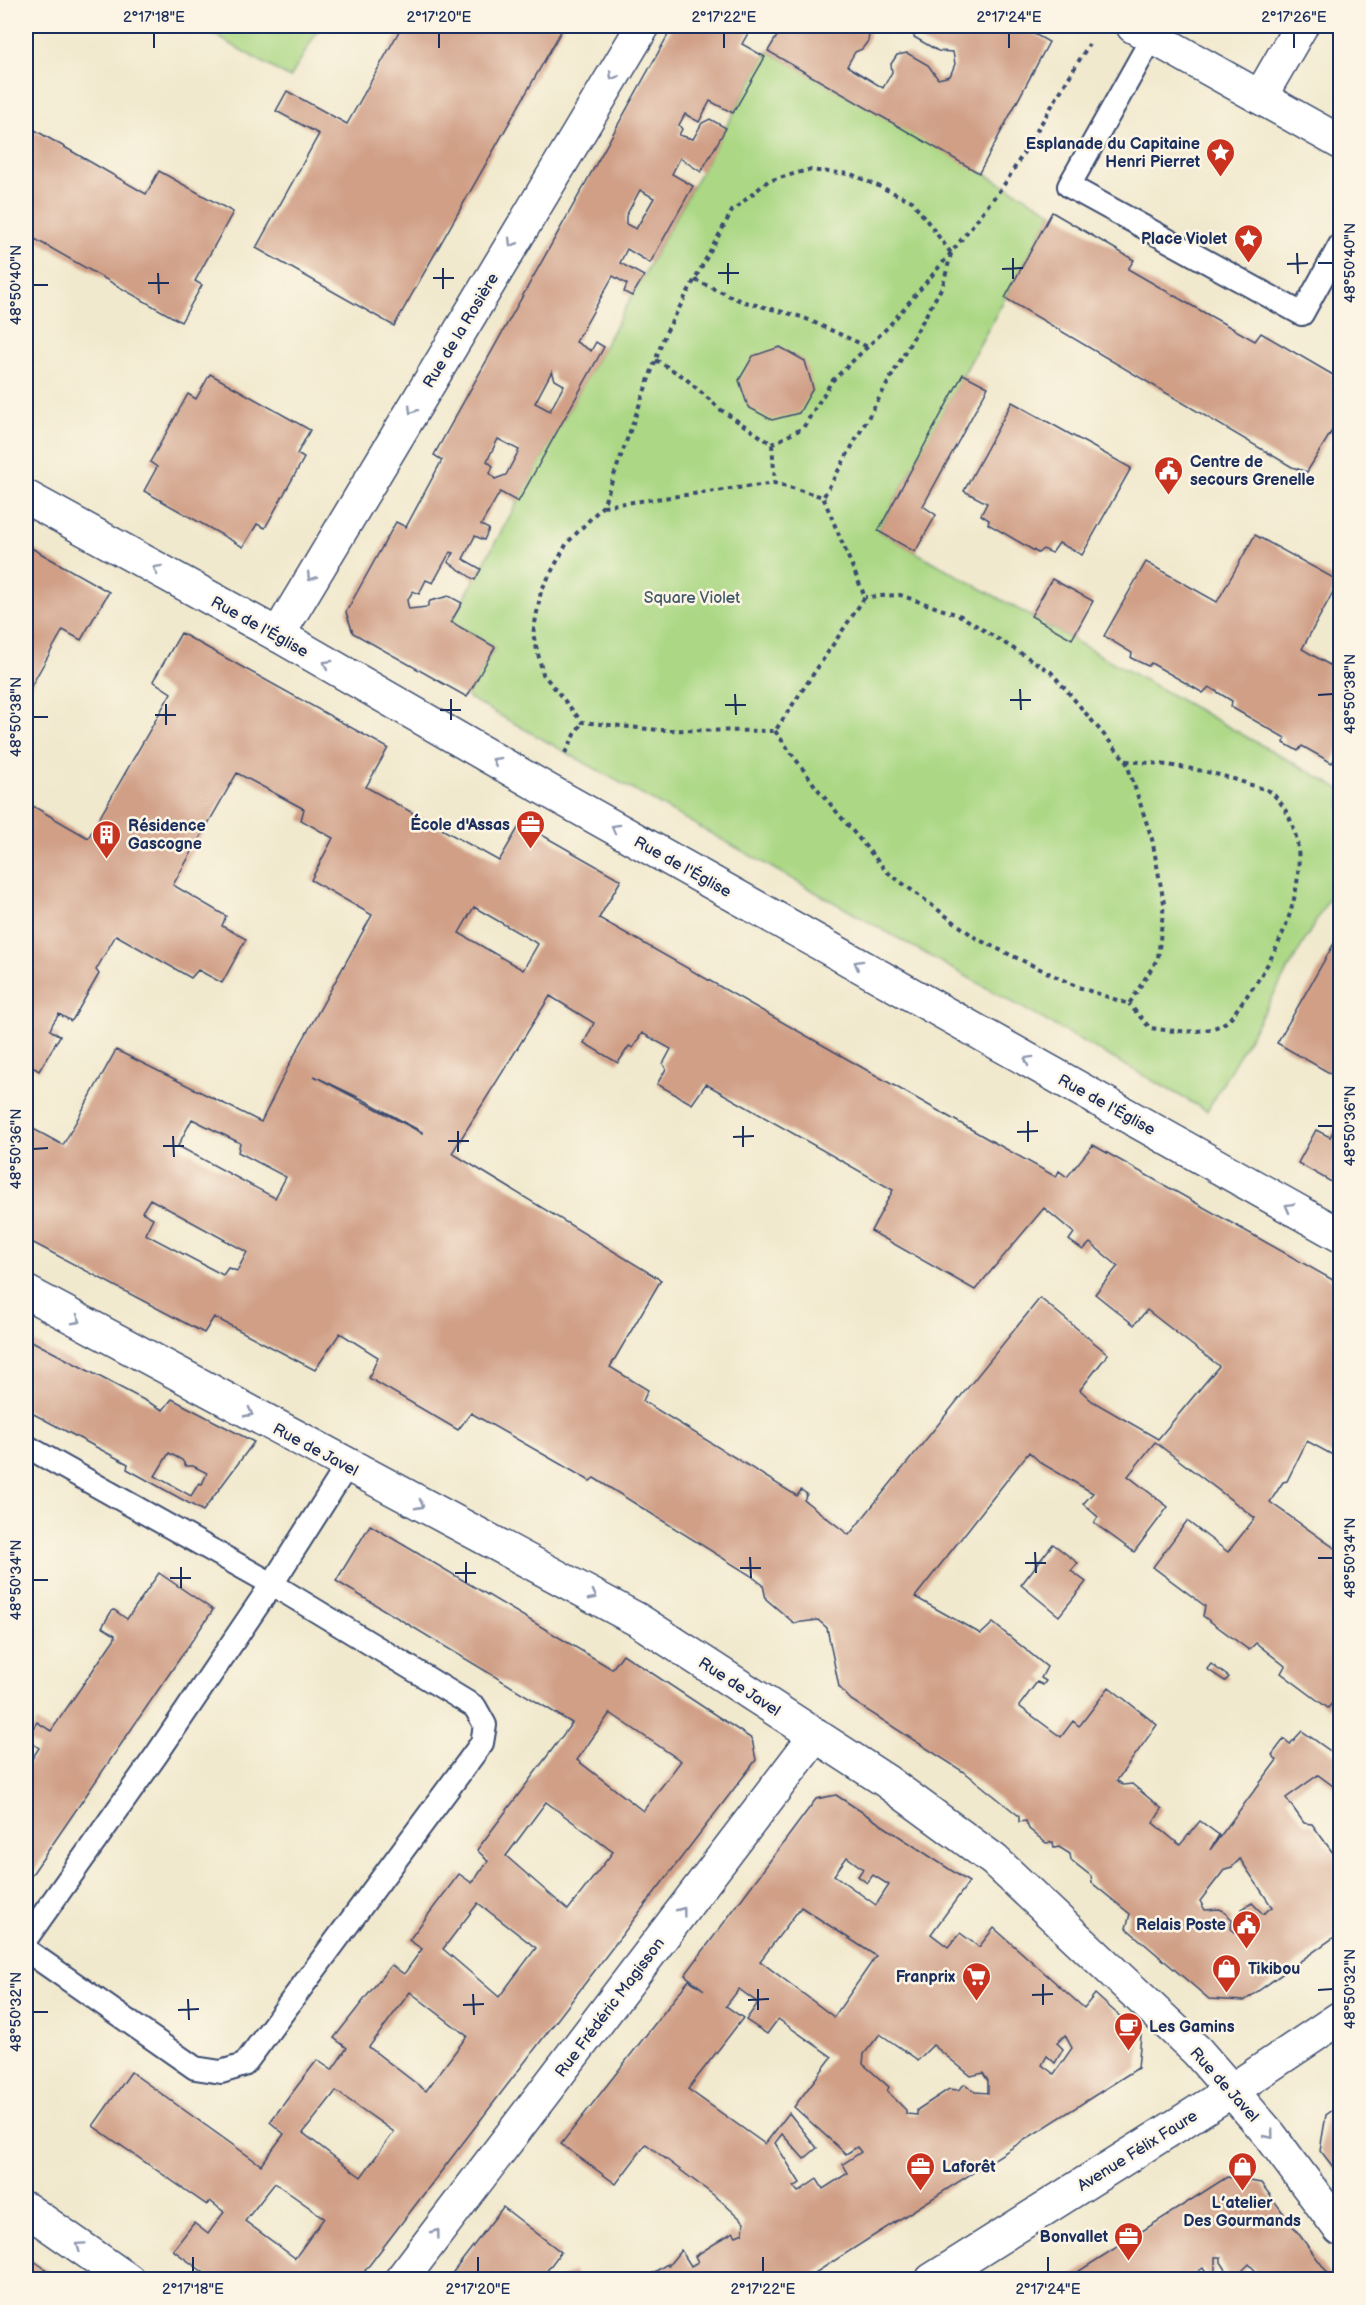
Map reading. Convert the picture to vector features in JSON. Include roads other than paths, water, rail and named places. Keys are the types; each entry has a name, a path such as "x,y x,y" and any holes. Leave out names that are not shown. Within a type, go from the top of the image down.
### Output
{"street":[{"name":"Rue de la Rosière","path":"278,635 643,26"},
{"path":"1260,96 1301,26"},
{"path":"1143,31 1341,142"},
{"name":"Rue de l'Église","path":"26,497 278,635 547,790 1341,1235"},
{"name":"Rue de Javel","path":"26,1292 638,1620 886,1781 994,1860 1197,2051 1270,2135 1341,2229"},
{"name":"Rue Frédéric Magisson","path":"401,2280 816,1735"},
{"name":"Avenue Félix Faure","path":"932,2280 1231,2091 1341,2018"},
{"path":"26,2209 128,2280"}],"lane":[{"path":"1143,31 1069,186 1302,314 1341,245"},
{"path":"26,1446 272,1584 475,1707 485,1725 482,1743 244,2065 221,2072 195,2068 26,1950"},
{"path":"26,1939 157,1754 272,1584 347,1466"}],"place":[{"name":"Esplanade du Capitaine Henri Pierret","path":"1221,178"},
{"name":"Place Violet","path":"1248,264"},
{"name":"Centre de secours Grenelle","path":"1169,496"},
{"name":"École d'Assas","path":"531,850"},
{"name":"Résidence Gascogne","path":"107,860"},
{"name":"Relais Poste","path":"1247,1950"},
{"name":"Tikibou","path":"1227,1994"},
{"name":"Franprix","path":"976,2002"},
{"name":"Les Gamins","path":"1128,2052"},
{"name":"Laforêt","path":"921,2192"},
{"name":"L’atelier Des Gourmands","path":"1242,2192"},
{"name":"Bonvallet","path":"1129,2262"}],"park label":[{"name":"Square Violet","path":"692,597"}]}
